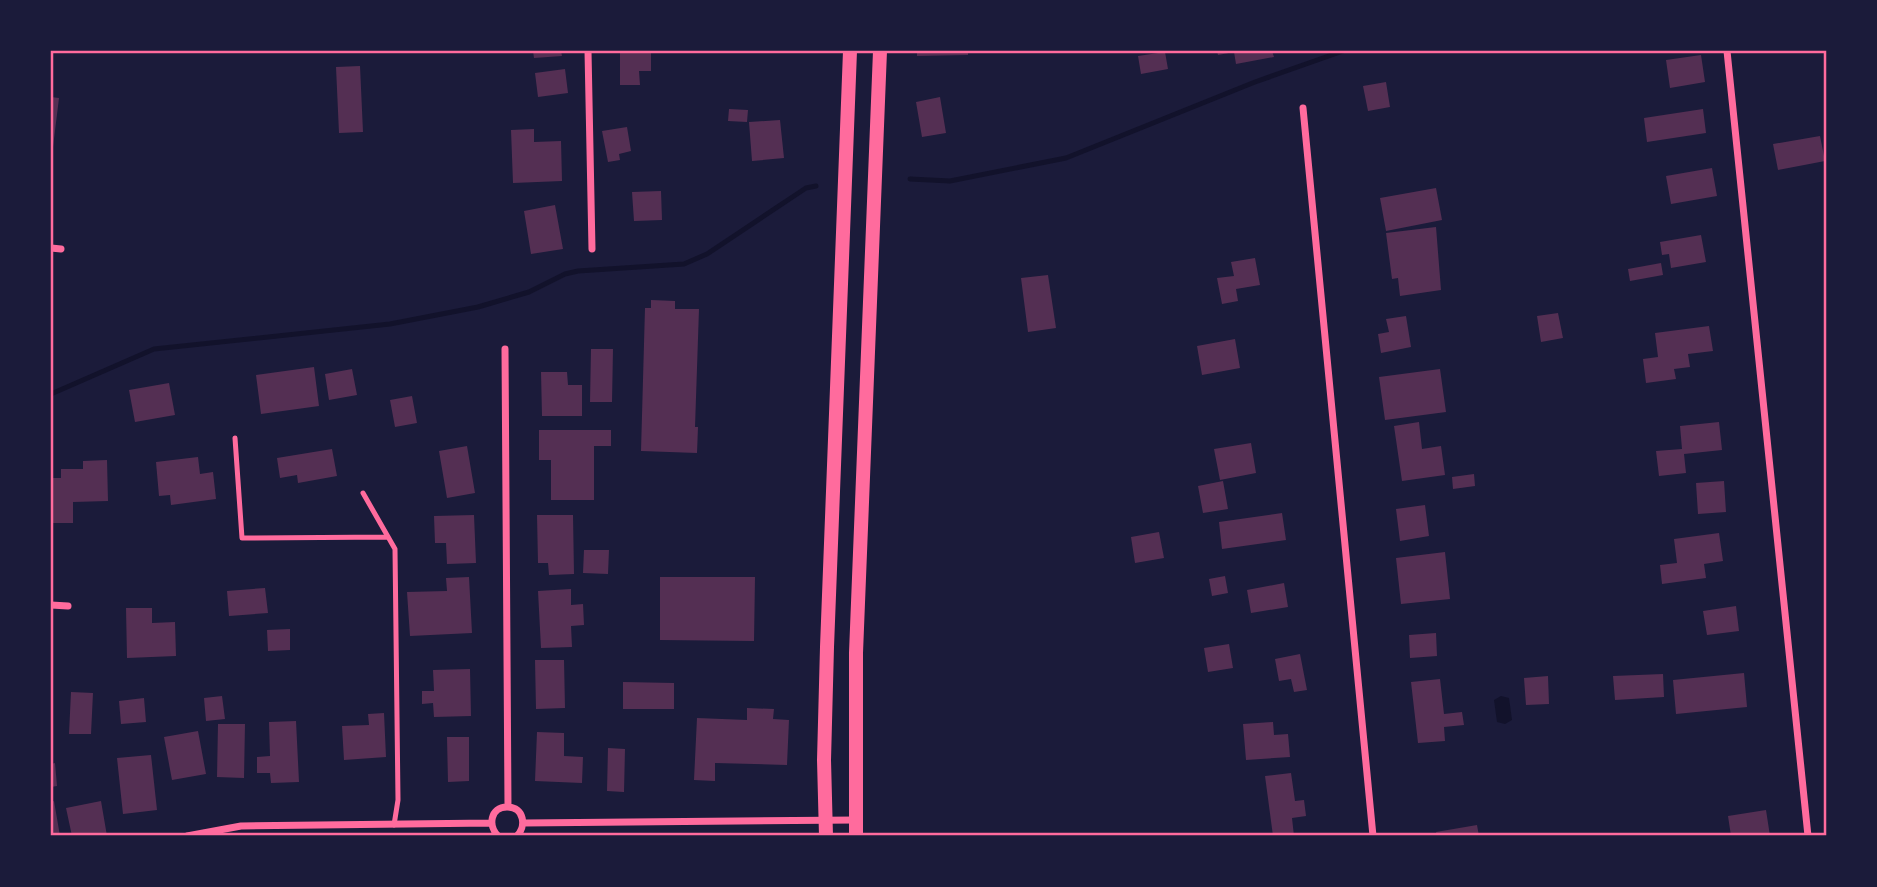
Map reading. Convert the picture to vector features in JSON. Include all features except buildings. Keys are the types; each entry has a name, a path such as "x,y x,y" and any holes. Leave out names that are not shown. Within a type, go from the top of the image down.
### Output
{"main road":[{"path":"826,836 827,647 850,51"},
{"path":"856,836 856,653 880,51"}],"street":[{"path":"588,51 592,249"},
{"path":"1727,51 1808,836"},
{"path":"1303,108 1373,836"},
{"path":"51,248 61,249"},
{"path":"505,349 508,807"},
{"path":"51,605 68,606"},
{"path":"498,836 491,824 494,813 508,807 517,811 524,823"},
{"path":"524,823 856,820"},
{"path":"517,836 524,823"},
{"path":"187,836 241,827 491,824"}],"lane":[{"path":"235,438 242,538 388,537"},
{"path":"363,493 395,549 398,800 394,825"}],"shaded area":[{"path":"1501,696 1509,698 1512,720 1505,724 1497,722 1494,700"}],"waterway":[{"path":"910,179 950,181 1066,158 1255,82 1343,51"},
{"path":"51,394 154,349 390,324 478,307 529,292 565,274 578,271 684,264 707,254 806,188 816,186"}]}
